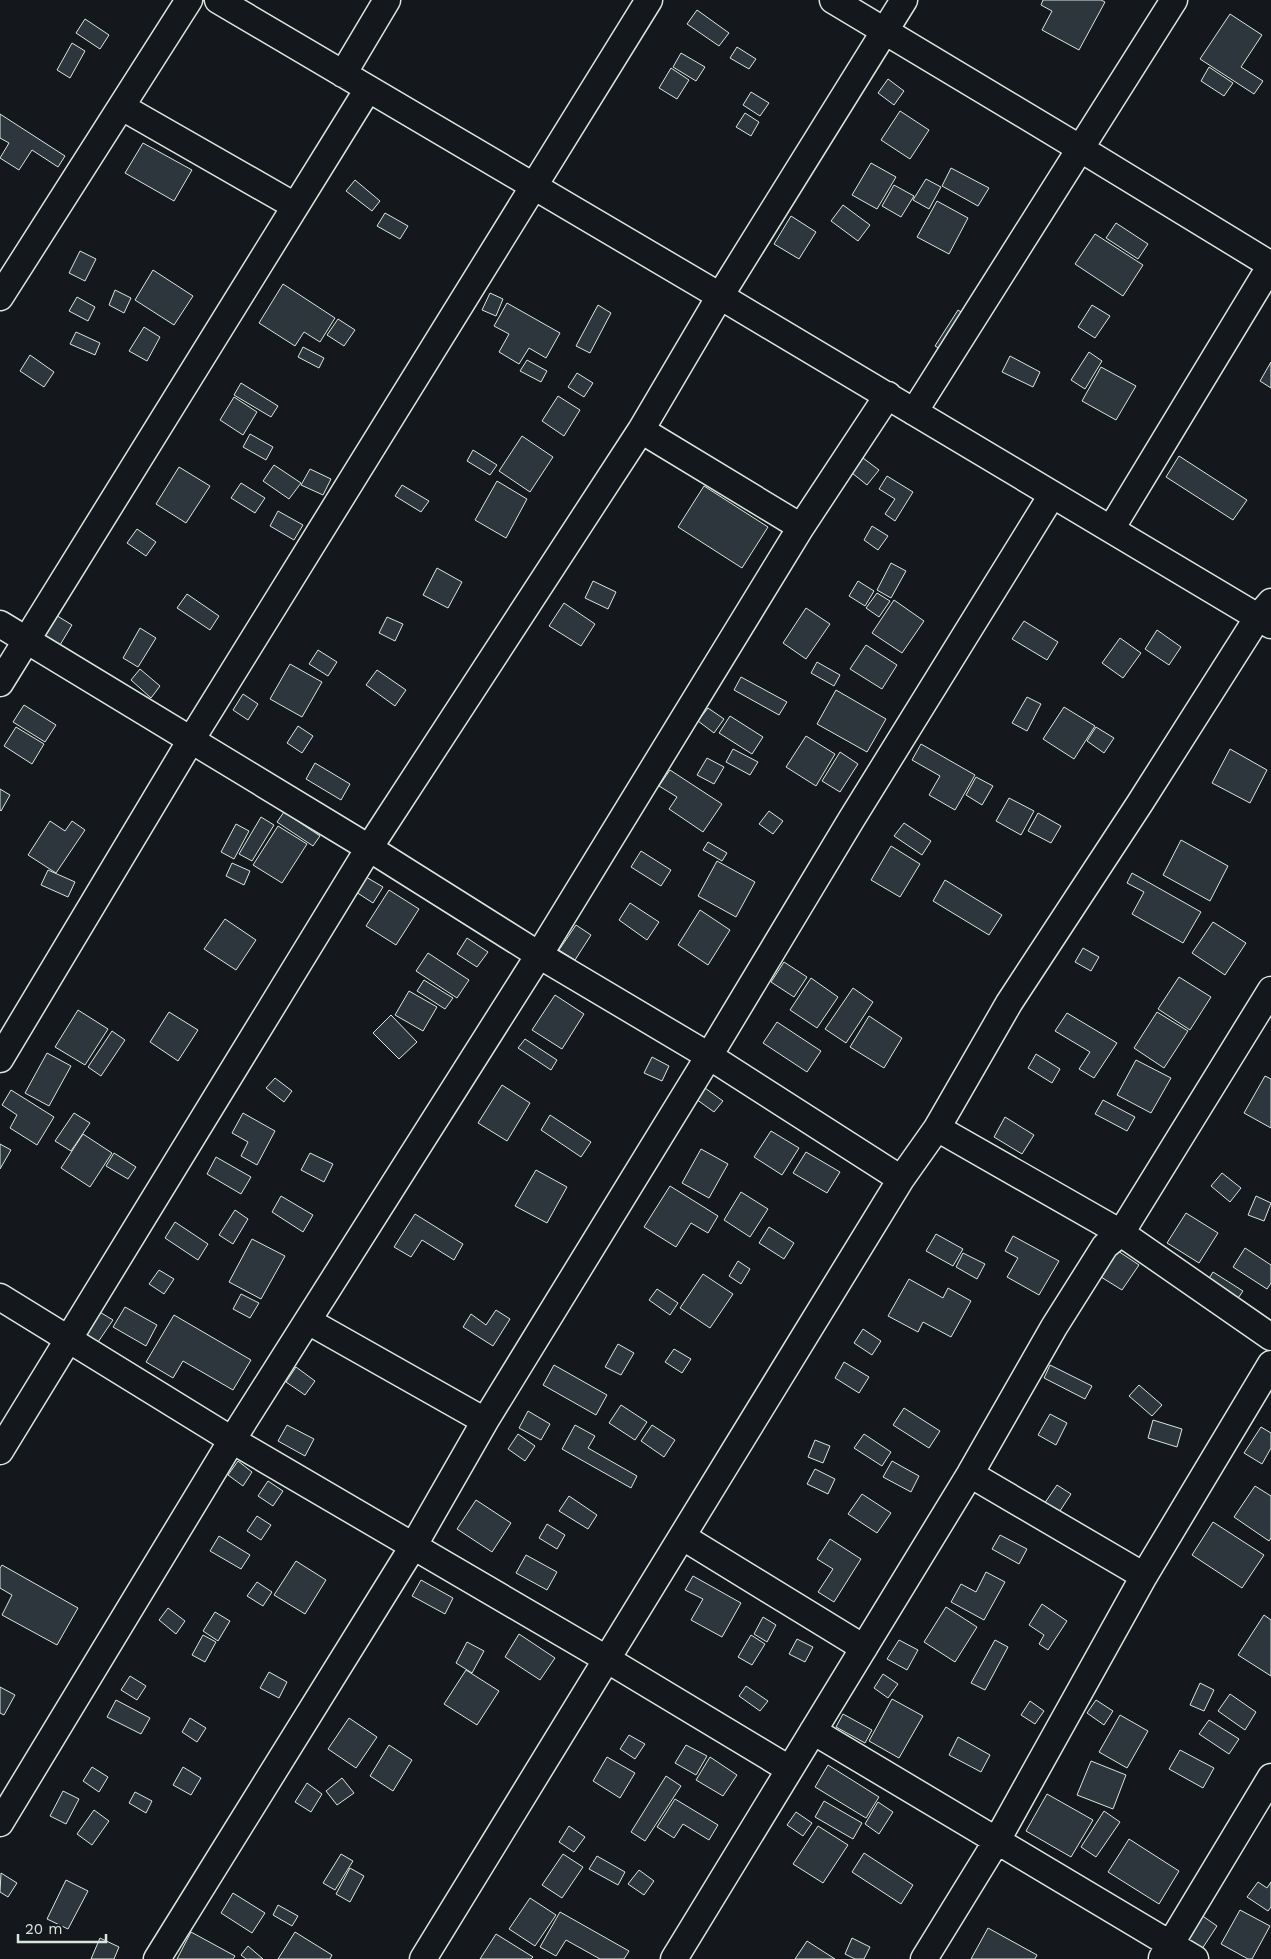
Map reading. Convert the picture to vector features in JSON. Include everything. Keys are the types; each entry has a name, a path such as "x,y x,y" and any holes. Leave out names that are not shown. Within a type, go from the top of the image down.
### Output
{"street":[{"path":"0,297 189,0"},
{"path":"218,0 888,395 1052,495 1267,615 1009,1003 937,1128 901,1179 608,1660 423,1959"},
{"path":"343,74 387,0"},
{"path":"0,1059 191,740 649,0"},
{"path":"833,0 1271,265 1111,528"},
{"path":"0,1451 369,848 641,430 720,296 904,0"},
{"path":"914,412 1174,0"},
{"path":"0,683 368,89"},
{"path":"122,107 295,206"},
{"path":"0,1823 232,1440 539,955 801,527 888,395"},
{"path":"641,430 801,527"},
{"path":"157,1959 414,1545 485,1421 851,820 1052,495"},
{"path":"0,624 369,848 539,955 709,1056 901,1179"},
{"path":"674,1959 970,1474 1059,1319 1105,1246 1121,1233 1271,990"},
{"path":"937,1128 1121,1233 1271,1337"},
{"path":"0,1297 68,1341 232,1440 414,1545 789,1769"},
{"path":"308,1321 485,1421"},
{"path":"924,1959 996,1842 1144,1576 1271,1364"},
{"path":"970,1474 1144,1576"},
{"path":"683,1536 864,1648"},
{"path":"813,1731 996,1842 1167,1952 1195,1959"},
{"path":"1167,1952 1271,1777"}],"building":[{"path":"1043,0 1101,0 1105,2 1079,50 1042,30 1052,11 1041,5"},
{"path":"697,10 729,33 719,46 687,24"},
{"path":"1230,14 1262,35 1241,67 1263,81 1254,94 1200,59"},
{"path":"85,19 109,35 100,49 76,33"},
{"path":"72,43 85,51 70,78 57,70"},
{"path":"737,47 756,59 749,69 730,58"},
{"path":"681,53 705,67 696,81 673,67"},
{"path":"1209,67 1233,83 1224,96 1201,81"},
{"path":"671,68 689,80 677,99 659,88"},
{"path":"888,79 904,91 894,105 878,93"},
{"path":"751,92 769,103 760,116 743,105"},
{"path":"900,111 929,130 910,159 881,140"},
{"path":"745,113 759,122 751,136 736,127"},
{"path":"0,114 65,156 58,167 32,150 19,170 0,158 9,143 0,138"},
{"path":"143,143 192,170 174,201 125,173"},
{"path":"871,163 896,177 877,209 852,195"},
{"path":"951,168 989,188 978,206 942,186"},
{"path":"926,179 941,187 929,209 913,200"},
{"path":"355,180 380,201 372,211 346,191"},
{"path":"894,185 914,196 901,217 882,206"},
{"path":"937,201 968,218 949,254 917,237"},
{"path":"843,205 870,225 858,241 831,221"},
{"path":"385,213 408,226 400,239 377,226"},
{"path":"791,216 816,232 799,259 774,244"},
{"path":"1116,223 1148,244 1138,259 1106,238"},
{"path":"1095,234 1143,265 1123,296 1075,264"},
{"path":"80,251 96,259 85,281 69,273"},
{"path":"153,270 193,296 174,325 135,300"},
{"path":"283,284 335,318 320,342 304,332 295,346 259,323"},
{"path":"115,290 131,298 124,313 109,305"},
{"path":"490,293 503,299 496,316 482,310"},
{"path":"77,297 95,307 88,321 69,311"},
{"path":"507,303 560,333 546,358 529,348 519,364 499,352 509,334 494,326"},
{"path":"598,305 611,313 590,353 576,346"},
{"path":"1092,305 1110,316 1095,338 1078,327"},
{"path":"958,310 980,324 957,359 935,346"},
{"path":"338,319 355,330 344,346 327,335"},
{"path":"144,327 160,337 147,361 129,351"},
{"path":"76,332 100,343 95,355 70,344"},
{"path":"303,347 324,358 319,368 298,357"},
{"path":"1089,352 1102,361 1085,389 1071,380"},
{"path":"30,355 54,372 44,387 20,371"},
{"path":"1010,356 1040,372 1033,387 1002,372"},
{"path":"527,360 547,371 541,382 520,371"},
{"path":"1271,362 1271,388 1260,381"},
{"path":"1101,367 1136,386 1116,420 1082,401"},
{"path":"577,373 593,383 584,397 568,387"},
{"path":"241,383 278,406 271,417 234,395"},
{"path":"558,396 580,410 564,436 542,421"},
{"path":"234,397 257,412 243,435 220,420"},
{"path":"250,434 273,447 266,460 243,447"},
{"path":"522,436 553,457 530,492 499,471"},
{"path":"473,450 497,465 490,475 467,461"},
{"path":"1179,456 1247,500 1233,520 1166,477"},
{"path":"863,458 879,470 867,485 852,473"},
{"path":"274,465 301,483 289,499 263,481"},
{"path":"179,467 210,486 186,523 156,504"},
{"path":"310,469 331,479 323,495 301,485"},
{"path":"887,476 913,492 895,521 885,514 895,499 879,489"},
{"path":"497,481 527,499 506,538 475,520"},
{"path":"241,483 265,498 255,513 231,498"},
{"path":"402,485 429,501 421,512 395,496"},
{"path":"704,486 768,527 742,568 678,527"},
{"path":"278,511 303,525 294,540 270,526"},
{"path":"872,526 888,536 878,550 864,540"},
{"path":"137,529 156,542 146,556 127,543"},
{"path":"891,563 906,571 891,598 877,590"},
{"path":"437,568 462,582 448,608 423,595"},
{"path":"593,581 616,592 608,609 585,598"},
{"path":"858,581 874,591 865,606 849,596"},
{"path":"877,593 890,601 879,617 866,608"},
{"path":"187,594 219,616 210,630 177,608"},
{"path":"894,600 924,621 902,653 872,633"},
{"path":"564,603 595,624 581,646 549,626"},
{"path":"806,608 830,624 806,659 783,643"},
{"path":"46,609 72,625 57,650 30,633"},
{"path":"387,617 403,624 395,641 379,633"},
{"path":"1024,621 1058,642 1047,660 1012,639"},
{"path":"140,628 156,638 138,667 123,658"},
{"path":"1157,630 1181,647 1169,665 1145,649"},
{"path":"1120,638 1141,653 1123,678 1102,663"},
{"path":"866,645 897,665 882,689 850,669"},
{"path":"318,650 337,662 328,676 309,664"},
{"path":"817,662 840,675 834,686 811,673"},
{"path":"290,664 322,682 302,717 270,699"},
{"path":"140,669 160,686 151,698 131,680"},
{"path":"377,670 406,690 395,706 366,685"},
{"path":"741,677 787,702 779,715 734,690"},
{"path":"836,690 886,719 867,752 817,724"},
{"path":"243,694 258,704 248,720 233,710"},
{"path":"1027,697 1041,704 1027,731 1012,723"},
{"path":"24,705 56,725 45,742 13,722"},
{"path":"1064,707 1095,726 1074,759 1043,739"},
{"path":"708,708 724,719 714,733 698,721"},
{"path":"730,716 763,737 752,754 719,733"},
{"path":"298,726 313,736 302,753 287,743"},
{"path":"16,727 44,744 32,764 4,746"},
{"path":"1096,727 1114,738 1104,753 1087,741"},
{"path":"806,736 835,754 816,786 786,767"},
{"path":"921,744 975,775 955,810 929,795 940,776 912,760"},
{"path":"733,749 758,762 750,775 726,762"},
{"path":"1230,749 1267,770 1250,803 1212,783"},
{"path":"840,752 858,764 840,792 822,781"},
{"path":"707,758 724,767 714,784 697,775"},
{"path":"315,763 350,784 341,800 306,779"},
{"path":"670,770 722,804 703,832 669,809 677,797 659,786"},
{"path":"976,777 993,786 982,805 966,795"},
{"path":"0,789 10,795 1,811 0,810"},
{"path":"1009,798 1034,811 1021,835 996,821"},
{"path":"769,811 783,821 773,834 759,824"},
{"path":"284,812 320,836 313,846 277,822"},
{"path":"1038,813 1061,826 1051,843 1028,831"},
{"path":"261,817 274,825 252,861 239,854"},
{"path":"50,821 65,831 72,821 85,830 56,873 28,855"},
{"path":"904,823 931,841 922,855 894,836"},
{"path":"236,824 249,831 234,859 221,852"},
{"path":"278,826 307,844 282,883 253,865"},
{"path":"1181,840 1228,866 1210,901 1163,875"},
{"path":"708,842 727,853 722,861 703,850"},
{"path":"891,846 920,864 900,897 871,880"},
{"path":"641,851 671,870 661,886 631,867"},
{"path":"717,861 755,882 736,917 698,896"},
{"path":"232,863 250,871 244,885 226,876"},
{"path":"48,870 75,882 68,897 41,885"},
{"path":"1132,873 1201,912 1183,943 1132,914 1144,892 1127,883"},
{"path":"366,877 383,887 373,903 356,892"},
{"path":"945,880 1002,915 989,935 933,901"},
{"path":"389,890 419,909 396,945 366,926"},
{"path":"630,903 659,922 647,940 619,920"},
{"path":"700,910 730,930 708,965 678,945"},
{"path":"225,919 256,940 236,970 204,949"},
{"path":"1213,922 1246,943 1225,975 1192,953"},
{"path":"576,925 591,935 575,960 559,950"},
{"path":"467,938 488,952 477,967 457,954"},
{"path":"1083,948 1099,957 1091,971 1075,962"},
{"path":"428,953 469,980 457,998 416,971"},
{"path":"784,962 807,977 794,997 771,982"},
{"path":"1179,977 1211,997 1190,1030 1158,1009"},
{"path":"811,978 838,997 817,1028 790,1010"},
{"path":"424,980 453,998 445,1009 417,991"},
{"path":"853,988 873,1002 846,1043 825,1029"},
{"path":"409,991 437,1007 423,1031 395,1015"},
{"path":"555,995 584,1014 562,1049 532,1030"},
{"path":"78,1010 108,1029 85,1065 55,1047"},
{"path":"169,1012 198,1030 178,1061 150,1042"},
{"path":"1157,1012 1188,1031 1164,1068 1134,1048"},
{"path":"1067,1013 1117,1043 1094,1078 1079,1069 1090,1052 1055,1031"},
{"path":"391,1015 417,1042 399,1059 373,1033"},
{"path":"869,1016 902,1038 884,1068 850,1047"},
{"path":"777,1022 821,1051 807,1072 763,1043"},
{"path":"112,1031 125,1040 101,1076 88,1067"},
{"path":"525,1039 557,1060 551,1070 518,1048"},
{"path":"47,1053 71,1066 49,1106 25,1093"},
{"path":"1036,1054 1060,1069 1052,1083 1028,1068"},
{"path":"652,1057 669,1066 662,1081 644,1073"},
{"path":"1136,1060 1171,1078 1151,1113 1117,1095"},
{"path":"1265,1076 1271,1079 1271,1128 1244,1113"},
{"path":"275,1078 292,1091 284,1102 266,1088"},
{"path":"502,1085 530,1103 507,1141 478,1123"},
{"path":"705,1088 723,1101 714,1112 696,1099"},
{"path":"11,1090 54,1117 37,1145 10,1128 17,1115 2,1105"},
{"path":"1103,1100 1135,1117 1127,1131 1095,1114"},
{"path":"74,1113 90,1123 71,1151 55,1141"},
{"path":"243,1113 275,1131 257,1165 241,1156 248,1142 232,1133"},
{"path":"550,1115 591,1142 581,1157 541,1130"},
{"path":"1005,1117 1034,1135 1022,1154 994,1137"},
{"path":"771,1131 799,1148 782,1175 754,1157"},
{"path":"83,1134 112,1153 90,1187 61,1168"},
{"path":"0,1144 11,1150 0,1169"},
{"path":"701,1149 728,1164 709,1198 682,1183"},
{"path":"806,1152 840,1172 827,1193 793,1173"},
{"path":"114,1153 136,1167 128,1179 106,1166"},
{"path":"310,1153 333,1164 324,1182 301,1170"},
{"path":"216,1157 251,1177 241,1194 207,1174"},
{"path":"536,1170 567,1187 547,1223 515,1206"},
{"path":"1222,1173 1241,1188 1230,1202 1211,1186"},
{"path":"670,1186 718,1216 708,1233 691,1223 676,1247 644,1227"},
{"path":"741,1192 768,1209 750,1237 724,1220"},
{"path":"281,1196 313,1215 303,1232 272,1212"},
{"path":"1256,1196 1271,1203 1264,1221 1248,1215"},
{"path":"235,1210 248,1219 233,1244 219,1235"},
{"path":"1186,1213 1218,1233 1199,1263 1167,1243"},
{"path":"415,1214 463,1244 454,1260 422,1240 411,1257 394,1247"},
{"path":"175,1222 208,1244 198,1260 165,1238"},
{"path":"769,1227 794,1243 784,1259 759,1243"},
{"path":"936,1234 963,1249 953,1266 926,1251"},
{"path":"1013,1236 1059,1261 1039,1295 1007,1277 1018,1258 1005,1251"},
{"path":"252,1239 285,1256 261,1299 229,1282"},
{"path":"1245,1248 1271,1265 1271,1283 1267,1289 1233,1267"},
{"path":"1118,1251 1139,1265 1122,1290 1101,1277"},
{"path":"963,1253 985,1264 977,1279 956,1267"},
{"path":"738,1261 750,1269 741,1284 729,1276"},
{"path":"159,1270 174,1279 164,1294 149,1284"},
{"path":"1213,1272 1243,1291 1234,1304 1205,1285"},
{"path":"703,1274 733,1294 710,1328 680,1308"},
{"path":"909,1279 943,1298 948,1288 971,1301 951,1337 923,1322 918,1332 888,1316"},
{"path":"657,1289 678,1303 670,1315 649,1300"},
{"path":"241,1294 259,1303 250,1318 233,1309"},
{"path":"125,1307 157,1325 146,1346 113,1327"},
{"path":"496,1310 510,1319 493,1346 463,1327 471,1314 486,1325"},
{"path":"98,1311 113,1320 96,1345 82,1336"},
{"path":"174,1315 251,1360 233,1390 183,1361 173,1378 146,1362"},
{"path":"863,1329 881,1341 872,1355 854,1343"},
{"path":"618,1344 634,1353 621,1375 605,1367"},
{"path":"674,1349 691,1359 682,1373 665,1362"},
{"path":"844,1362 869,1377 859,1393 835,1378"},
{"path":"554,1365 607,1395 596,1415 543,1385"},
{"path":"1050,1365 1092,1386 1085,1399 1044,1378"},
{"path":"296,1367 315,1381 305,1395 286,1382"},
{"path":"1139,1385 1162,1405 1152,1416 1129,1396"},
{"path":"621,1405 647,1422 635,1440 609,1423"},
{"path":"904,1408 940,1431 929,1448 893,1425"},
{"path":"528,1411 550,1424 541,1440 519,1428"},
{"path":"1050,1414 1067,1423 1056,1445 1038,1435"},
{"path":"1153,1420 1182,1429 1177,1447 1148,1438"},
{"path":"287,1425 314,1439 305,1456 278,1441"},
{"path":"575,1425 595,1436 588,1448 637,1476 631,1488 562,1449"},
{"path":"652,1425 675,1440 664,1457 641,1441"},
{"path":"1261,1427 1271,1433 1271,1448 1262,1464 1244,1453"},
{"path":"518,1434 535,1446 525,1461 508,1449"},
{"path":"864,1434 891,1452 882,1466 854,1448"},
{"path":"815,1440 830,1446 823,1463 808,1457"},
{"path":"238,1461 252,1472 243,1486 228,1475"},
{"path":"892,1461 919,1476 911,1492 883,1477"},
{"path":"815,1469 835,1479 828,1494 807,1484"},
{"path":"268,1481 283,1491 273,1506 258,1496"},
{"path":"1057,1485 1071,1494 1056,1517 1042,1507"},
{"path":"1255,1486 1271,1496 1271,1538 1269,1541 1234,1517"},
{"path":"862,1494 891,1513 877,1533 848,1514"},
{"path":"569,1496 597,1515 588,1529 559,1511"},
{"path":"476,1500 511,1523 492,1552 457,1529"},
{"path":"257,1516 271,1525 261,1540 247,1531"},
{"path":"1213,1522 1264,1555 1242,1588 1192,1555"},
{"path":"547,1524 565,1535 557,1549 539,1538"},
{"path":"1000,1535 1027,1549 1019,1564 992,1549"},
{"path":"219,1536 250,1555 241,1569 210,1551"},
{"path":"830,1539 861,1559 834,1602 818,1592 833,1569 817,1559"},
{"path":"526,1555 557,1572 547,1590 516,1573"},
{"path":"296,1561 326,1580 305,1614 274,1595"},
{"path":"2,1565 78,1608 57,1645 2,1615 12,1595 0,1588 0,1568"},
{"path":"986,1572 1005,1582 984,1620 951,1602 961,1584 976,1592"},
{"path":"693,1576 741,1603 722,1637 691,1620 703,1599 685,1590"},
{"path":"421,1580 453,1598 445,1614 412,1596"},
{"path":"257,1582 272,1592 263,1606 247,1596"},
{"path":"1042,1604 1067,1621 1048,1650 1039,1644 1044,1635 1029,1625"},
{"path":"946,1607 977,1627 955,1662 924,1642"},
{"path":"168,1608 185,1621 176,1634 159,1620"},
{"path":"215,1612 230,1621 218,1641 203,1631"},
{"path":"1264,1615 1271,1620 1271,1676 1238,1655"},
{"path":"763,1617 776,1625 767,1642 754,1634"},
{"path":"519,1634 555,1658 540,1680 505,1657"},
{"path":"203,1635 216,1642 205,1662 192,1655"},
{"path":"751,1635 765,1644 752,1665 738,1657"},
{"path":"797,1639 813,1647 805,1662 789,1654"},
{"path":"899,1640 918,1650 907,1670 887,1659"},
{"path":"995,1640 1008,1647 985,1690 971,1683"},
{"path":"467,1642 484,1651 472,1673 456,1663"},
{"path":"466,1670 499,1691 477,1725 444,1704"},
{"path":"269,1672 287,1682 279,1698 260,1688"},
{"path":"883,1674 898,1684 888,1698 874,1688"},
{"path":"130,1676 146,1686 137,1700 121,1690"},
{"path":"1200,1683 1214,1690 1204,1711 1190,1705"},
{"path":"746,1686 768,1701 760,1711 739,1696"},
{"path":"0,1687 15,1695 4,1715 0,1713"},
{"path":"1230,1694 1256,1712 1245,1730 1218,1711"},
{"path":"892,1699 923,1716 899,1758 869,1741"},
{"path":"116,1700 150,1718 141,1734 107,1717"},
{"path":"1096,1700 1113,1711 1104,1725 1087,1713"},
{"path":"1030,1701 1044,1711 1035,1724 1021,1715"},
{"path":"843,1714 872,1730 865,1743 836,1727"},
{"path":"1120,1715 1148,1731 1127,1768 1099,1752"},
{"path":"190,1718 206,1728 197,1742 182,1732"},
{"path":"349,1718 377,1737 356,1768 328,1749"},
{"path":"1209,1720 1239,1739 1229,1754 1199,1734"},
{"path":"629,1735 645,1744 635,1759 620,1749"},
{"path":"958,1737 990,1755 981,1772 949,1755"},
{"path":"389,1745 412,1760 393,1791 370,1776"},
{"path":"686,1745 707,1756 696,1775 675,1763"},
{"path":"1180,1750 1214,1768 1203,1788 1169,1769"},
{"path":"607,1757 635,1773 620,1798 593,1781"},
{"path":"710,1757 737,1775 723,1796 696,1780"},
{"path":"1091,1761 1126,1775 1113,1809 1077,1795"},
{"path":"828,1765 879,1797 866,1818 815,1787"},
{"path":"92,1767 108,1777 99,1792 83,1781"},
{"path":"183,1767 201,1778 191,1795 173,1785"},
{"path":"666,1776 681,1786 645,1841 631,1832"},
{"path":"342,1778 354,1793 337,1805 326,1791"},
{"path":"307,1783 322,1794 311,1812 295,1802"},
{"path":"63,1791 79,1799 66,1824 50,1816"},
{"path":"135,1792 152,1801 146,1813 129,1803"},
{"path":"1047,1794 1093,1820 1071,1857 1026,1831"},
{"path":"675,1799 718,1825 709,1840 683,1824 674,1838 657,1827"},
{"path":"824,1801 862,1823 853,1839 815,1817"},
{"path":"878,1802 893,1812 879,1834 865,1824"},
{"path":"94,1810 109,1821 92,1845 77,1834"},
{"path":"1104,1811 1120,1822 1096,1857 1081,1847"},
{"path":"796,1812 812,1823 803,1836 787,1825"},
{"path":"569,1826 585,1837 574,1852 559,1842"},
{"path":"818,1826 848,1845 823,1883 793,1864"},
{"path":"1129,1839 1179,1871 1159,1904 1108,1872"},
{"path":"864,1853 913,1885 901,1904 852,1872"},
{"path":"341,1854 353,1861 335,1890 323,1883"},
{"path":"563,1854 583,1867 562,1898 542,1885"},
{"path":"597,1856 625,1872 618,1885 589,1869"},
{"path":"350,1868 364,1876 350,1902 336,1894"},
{"path":"639,1870 654,1881 644,1895 628,1884"},
{"path":"1,1873 17,1883 8,1897 0,1892"},
{"path":"66,1880 88,1891 68,1929 47,1919"},
{"path":"1258,1882 1267,1888 1271,1882 1271,1907 1268,1911 1247,1897"},
{"path":"233,1893 265,1913 252,1933 221,1913"},
{"path":"530,1898 556,1915 535,1946 509,1929"},
{"path":"278,1905 298,1916 292,1926 273,1915"},
{"path":"1194,1910 1217,1926 1200,1952 1177,1936"},
{"path":"1240,1910 1270,1926 1252,1959 1248,1959 1221,1944"},
{"path":"560,1912 629,1951 624,1959 600,1959 566,1940 556,1956 540,1947"},
{"path":"988,1928 1037,1955 1035,1959 971,1959"},
{"path":"191,1932 235,1956 233,1959 177,1959"},
{"path":"295,1932 332,1955 330,1959 278,1959"},
{"path":"496,1934 533,1957 531,1959 480,1959"},
{"path":"100,1938 119,1947 114,1959 91,1959"},
{"path":"852,1938 870,1947 864,1959 855,1959 845,1954"},
{"path":"807,1941 835,1959 795,1959"},
{"path":"248,1946 263,1959 246,1959 241,1955"}]}
